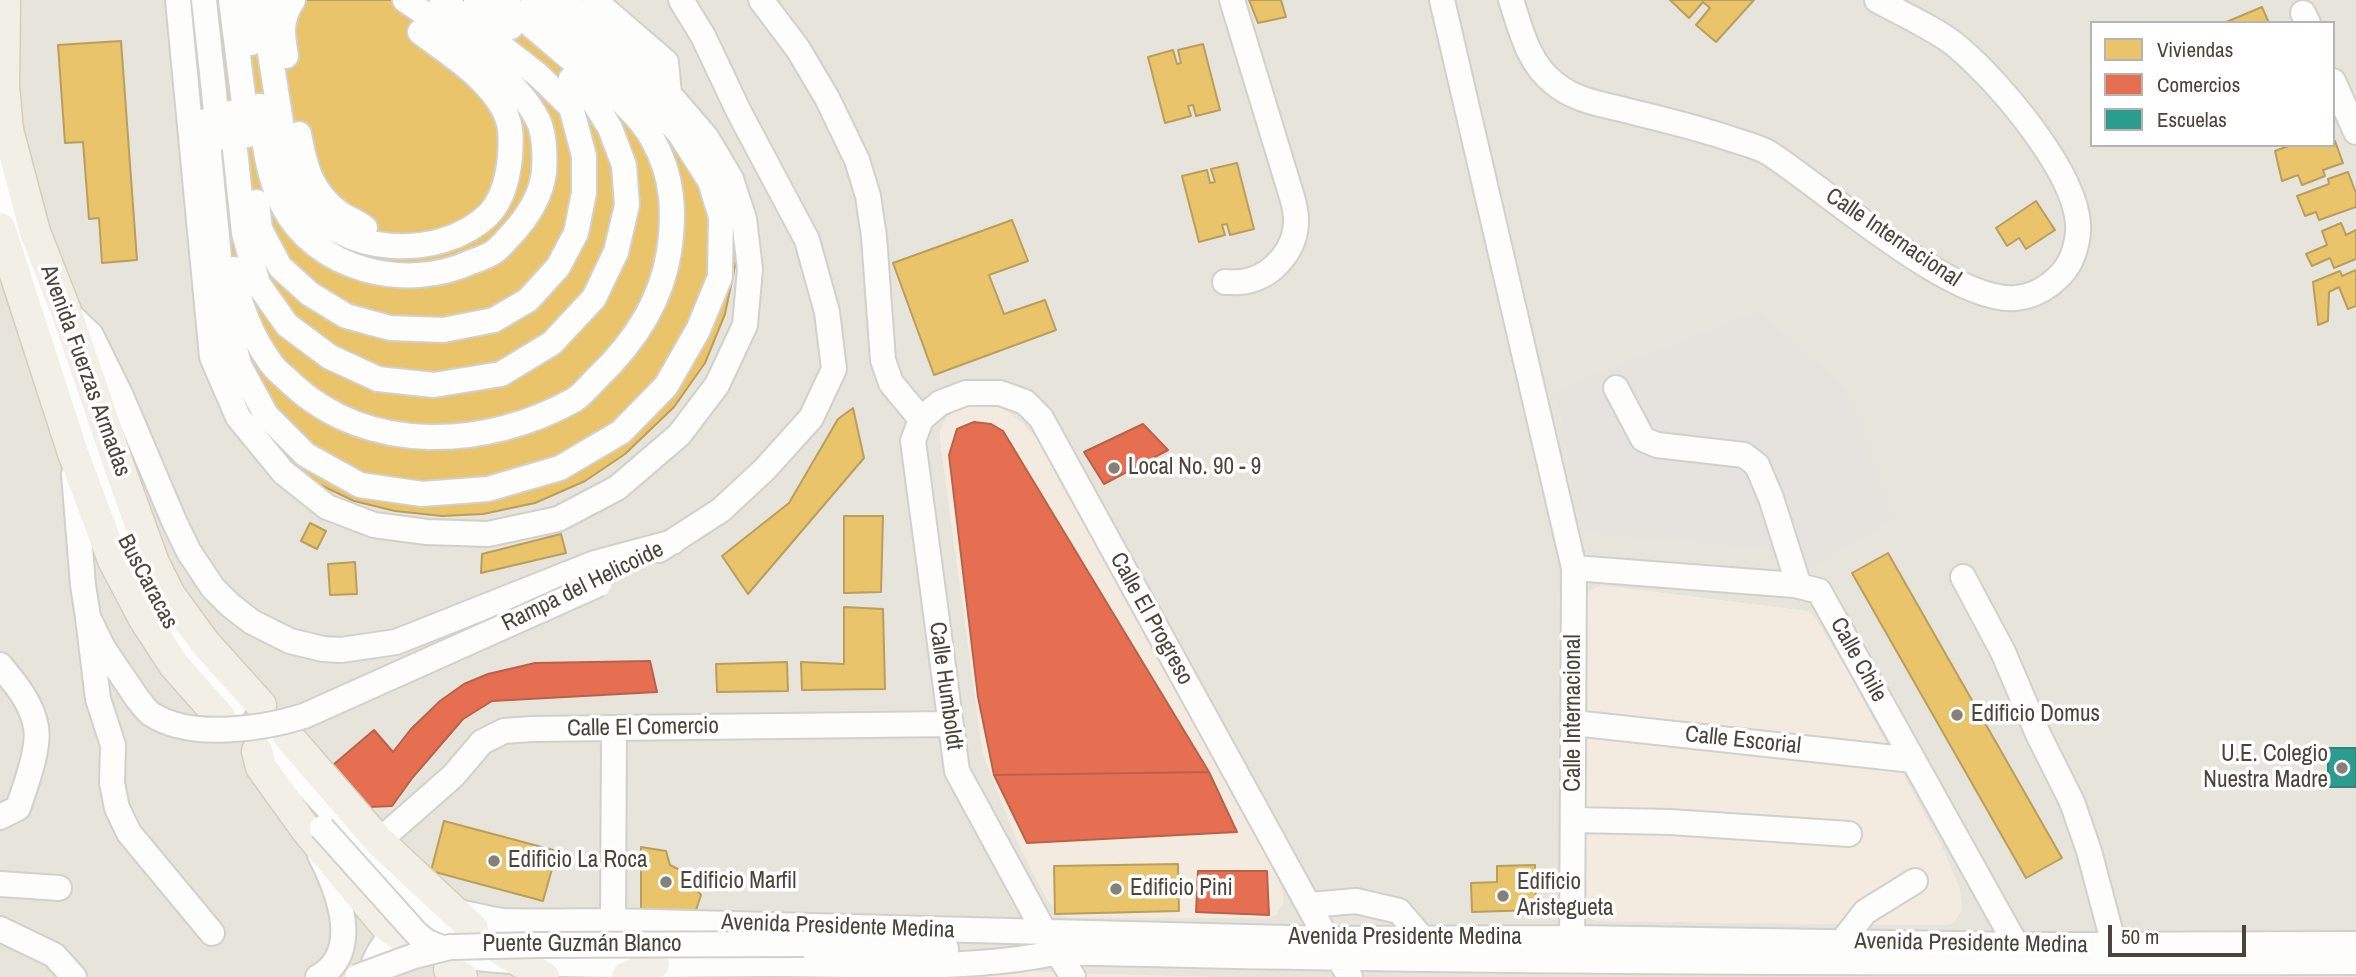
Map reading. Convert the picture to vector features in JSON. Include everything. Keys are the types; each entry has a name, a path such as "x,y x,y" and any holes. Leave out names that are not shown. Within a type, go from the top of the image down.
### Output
{"main road":[{"name":"Avenida Fuerzas Armadas","path":"5,0 4,87 8,130 35,232 66,311 154,563 238,709"},
{"name":"Avenida Fuerzas Armadas","path":"0,228 73,453 113,560 144,620 174,665 238,709"},
{"path":"464,952 379,841 327,819 261,767 271,743 327,819 393,932 544,977"},
{"path":"627,977 653,964"}],"street":[{"path":"178,0 212,357 238,417 284,472 327,507 374,525 427,532 488,534 558,519 617,488 680,435 717,385 745,325 750,270 744,219 731,179 706,137 668,94 563,0"},
{"path":"192,0 214,191 224,311 240,367 266,415 306,455 360,485 422,494 488,489 560,468 621,432 666,386 698,330 720,277 721,217 710,181 680,134 647,97 533,0"},
{"path":"204,0 235,283 245,317 270,363 310,400 357,425 411,438 468,436 518,424 576,399 619,358 647,320 666,271 674,222 669,176 652,138 629,108 501,0"},
{"path":"219,0 244,233 258,284 287,325 330,358 378,379 434,385 501,374 552,343 594,298 616,252 627,205 624,164 610,128 592,99 532,44 476,0"},
{"path":"231,0 260,229 280,267 310,294 346,316 390,328 443,330 494,320 528,300 558,267 576,233 584,193 584,156 571,107 538,75 442,0"},
{"path":"250,0 249,27 268,168 282,206 307,239 337,258 370,272 410,277 454,270 494,252 524,222 541,190 546,153 540,125 526,99 502,75 405,0"},
{"path":"271,0 265,22 289,174 301,198 318,219 346,236 379,244 418,246 459,236 490,214 506,186 512,132 505,111 484,82 420,32"},
{"path":"293,0 284,14 283,34 305,167 318,192 340,213 362,225 379,244"},
{"path":"594,0 666,62 668,94"},
{"path":"673,542 722,510 765,469 811,418 834,369 827,312 807,240 739,112 703,36 681,0"},
{"path":"761,0 798,49 827,98 857,160 868,196 874,237 883,359 891,383 921,419"},
{"path":"1225,282 1248,281 1265,274 1281,262 1290,246 1297,221 1232,0"},
{"name":"Calle Internacional","path":"1442,0 1574,568 1572,950"},
{"name":"Calle Internacional","path":"1511,0 1526,47 1537,66 1553,83 1577,98 1715,133 1766,151 1947,279 1983,295 2016,298 2035,293 2052,283 2063,271 2071,260 2077,243 2079,225 2074,202 2060,173 2034,131 1993,80 1957,46 1877,0"},
{"path":"2335,85 2356,132"},
{"name":"BusCaracas","path":"0,161 12,212 126,550 150,597 179,641 238,709"},
{"name":"Rampa del Helicoide","path":"66,311 91,335 121,396 174,521 189,552 213,588 230,606 252,622 290,640 307,646 341,650 396,642 595,564 673,542"},
{"path":"1616,387 1643,439 1657,445 1744,455 1757,465 1771,498 1799,586"},
{"name":"Calle El Progreso","path":"921,419 940,403 966,393 1000,393 1025,402 1041,418 1339,958"},
{"name":"Calle Humboldt","path":"921,419 913,442 957,771 1073,977"},
{"name":"Rampa del Helicoide","path":"73,453 87,610 103,648 137,698 150,713 181,725 220,730 254,729 304,716 599,584 673,542"},
{"name":"Calle Chile","path":"1574,568 1799,586 1819,591 2024,962"},
{"path":"1963,577 2003,652 2038,734 2072,802 2089,851 2114,945"},
{"path":"87,610 98,699 113,745 112,783 117,808 130,833 212,933"},
{"path":"0,665 21,690 36,727 32,770 18,808 0,817"},
{"name":"Calle Escorial","path":"1574,723 1913,760"},
{"name":"Calle El Comercio","path":"379,841 453,776 482,742 504,731 949,724"},
{"path":"613,921 614,728"},
{"path":"327,819 327,867 362,970 393,932"},
{"path":"327,819 416,934 427,942 464,952"},
{"path":"327,819 464,952"},
{"path":"1574,820 1670,822 1849,834"},
{"path":"1841,943 1865,912 1915,881"},
{"path":"0,884 60,888"},
{"path":"1308,905 1356,901 1399,911 1422,939"},
{"path":"321,975 341,952 344,933 341,908"},
{"name":"Avenida Presidente Medina","path":"464,952 503,921 613,921 1339,958 1841,943 2024,962 2114,945 2356,944"},
{"path":"0,929 54,955 74,977"},
{"name":"Avenida Presidente Medina","path":"464,952 555,964 934,965 972,970 1030,968 1052,943 1140,935 1339,958 1422,939 1572,950 2024,962 2356,962"},
{"name":"Puente Guzmán Blanco","path":"362,970 414,956 537,945 1052,943"}],"shaded area":[{"path":"0,0 2356,0 2356,977 1209,977 979,968 646,977 0,977","holes":["944,421 1042,445 1266,918 1068,917 1061,915 1047,899 1017,841 983,754 941,447 940,432","1614,587 1806,611 1813,615 1847,671 1941,845 1960,890 1962,910 1953,923 1597,921 1588,918"]},
{"path":"1757,311 1847,390 1892,521 1800,574 1779,550 1584,533 1556,390"},
{"path":"986,402 1003,408 1022,422 1042,445 1060,483 1162,653 1270,858 1284,902 1276,915 1266,918 1068,917 1061,915 1047,899 1017,841 983,754 941,447 940,432 944,421 954,410 970,403"},
{"path":"1596,587 1806,611 1813,615 1847,671 1941,845 1960,890 1962,910 1953,923 1597,921 1588,918 1584,911 1584,601 1587,594"},
{"path":"979,968 1209,977 646,977"}],"building: Viviendas":[{"path":"184,0 574,0 729,190 736,261 725,314 705,363 674,407 625,454 585,481 535,503 483,514 442,516 395,511 354,501 310,480 259,433 226,364"},
{"path":"1249,0 1281,0 1286,17 1258,23"},
{"path":"1670,0 1754,0 1716,42 1696,25 1710,8 1703,2 1689,18"},
{"path":"2262,7 2268,21 2229,21"},
{"path":"121,41 137,260 102,263 99,218 89,219 83,142 65,143 58,45"},
{"path":"1203,44 1220,110 1196,116 1193,105 1188,106 1191,116 1165,123 1148,57 1173,50 1177,64 1181,63 1178,50"},
{"path":"2335,141 2343,163 2323,170 2325,176 2302,185 2298,175 2282,181 2275,151 2286,147 2335,147"},
{"path":"1237,163 1254,229 1230,235 1227,224 1222,225 1225,235 1199,242 1182,176 1207,170 1210,183 1215,182 1211,169"},
{"path":"2348,172 2356,193 2356,207 2319,220 2316,212 2305,216 2297,196 2329,184 2328,179"},
{"path":"2036,201 2055,230 2026,249 2019,238 2007,246 1996,228"},
{"path":"1012,220 1028,261 989,275 1004,314 1045,300 1056,330 934,375 893,263"},
{"path":"2341,223 2346,235 2356,230 2356,259 2334,268 2330,258 2312,266 2306,254 2327,245 2322,231"},
{"path":"2356,270 2356,306 2348,309 2339,287 2329,292 2328,321 2318,325 2313,282 2340,271 2342,276"},
{"path":"853,408 864,458 748,594 722,556 789,503 838,419"},
{"path":"844,516 883,516 881,592 844,593"},
{"path":"310,523 326,531 317,549 301,541"},
{"path":"561,534 566,553 481,573 482,554"},
{"name":"Edificio Domus","path":"1888,553 2062,858 2026,878 1852,573"},
{"path":"355,562 357,594 330,595 328,564"},
{"path":"844,607 883,609 885,689 802,690 801,662 844,664"},
{"path":"787,662 788,691 717,692 716,664"},
{"name":"Edificio La Roca","path":"444,821 557,851 543,901 431,871"},
{"name":"Edificio Marfil","path":"641,847 666,851 670,865 680,870 701,895 695,913 641,912"},
{"name":"Edificio Pini","path":"1178,864 1179,911 1055,914 1054,866"},
{"name":"Edificio Aristegueta","path":"1535,865 1536,910 1472,912 1471,883 1497,882 1497,866"}],"building: Comercios":[{"path":"974,422 991,424 1003,431 1209,772 994,775 978,697 949,455 957,429"},
{"name":"Local No. 90 - 9","path":"1143,424 1168,450 1104,484 1084,452"},
{"path":"650,661 657,692 492,701 463,719 392,806 370,807 333,765 374,730 393,752 411,729 440,701 464,684 488,674 535,663"},
{"path":"1209,772 1237,832 1027,843 994,775"},
{"path":"1198,871 1267,871 1269,915 1196,912"}],"building: Escuelas":[{"name":"U.E. Colegio Nuestra Madre","path":"2328,748 2356,748 2356,787 2328,787"}],"place":[{"name":"Local No. 90 - 9","path":"1114,468"},
{"name":"Edificio Domus","path":"1957,715"},
{"name":"U.E. Colegio Nuestra Madre","path":"2342,768"},
{"name":"Edificio La Roca","path":"494,861"},
{"name":"Edificio Marfil","path":"666,882"},
{"name":"Edificio Pini","path":"1116,889"},
{"name":"Edificio Aristegueta","path":"1503,896"}]}
